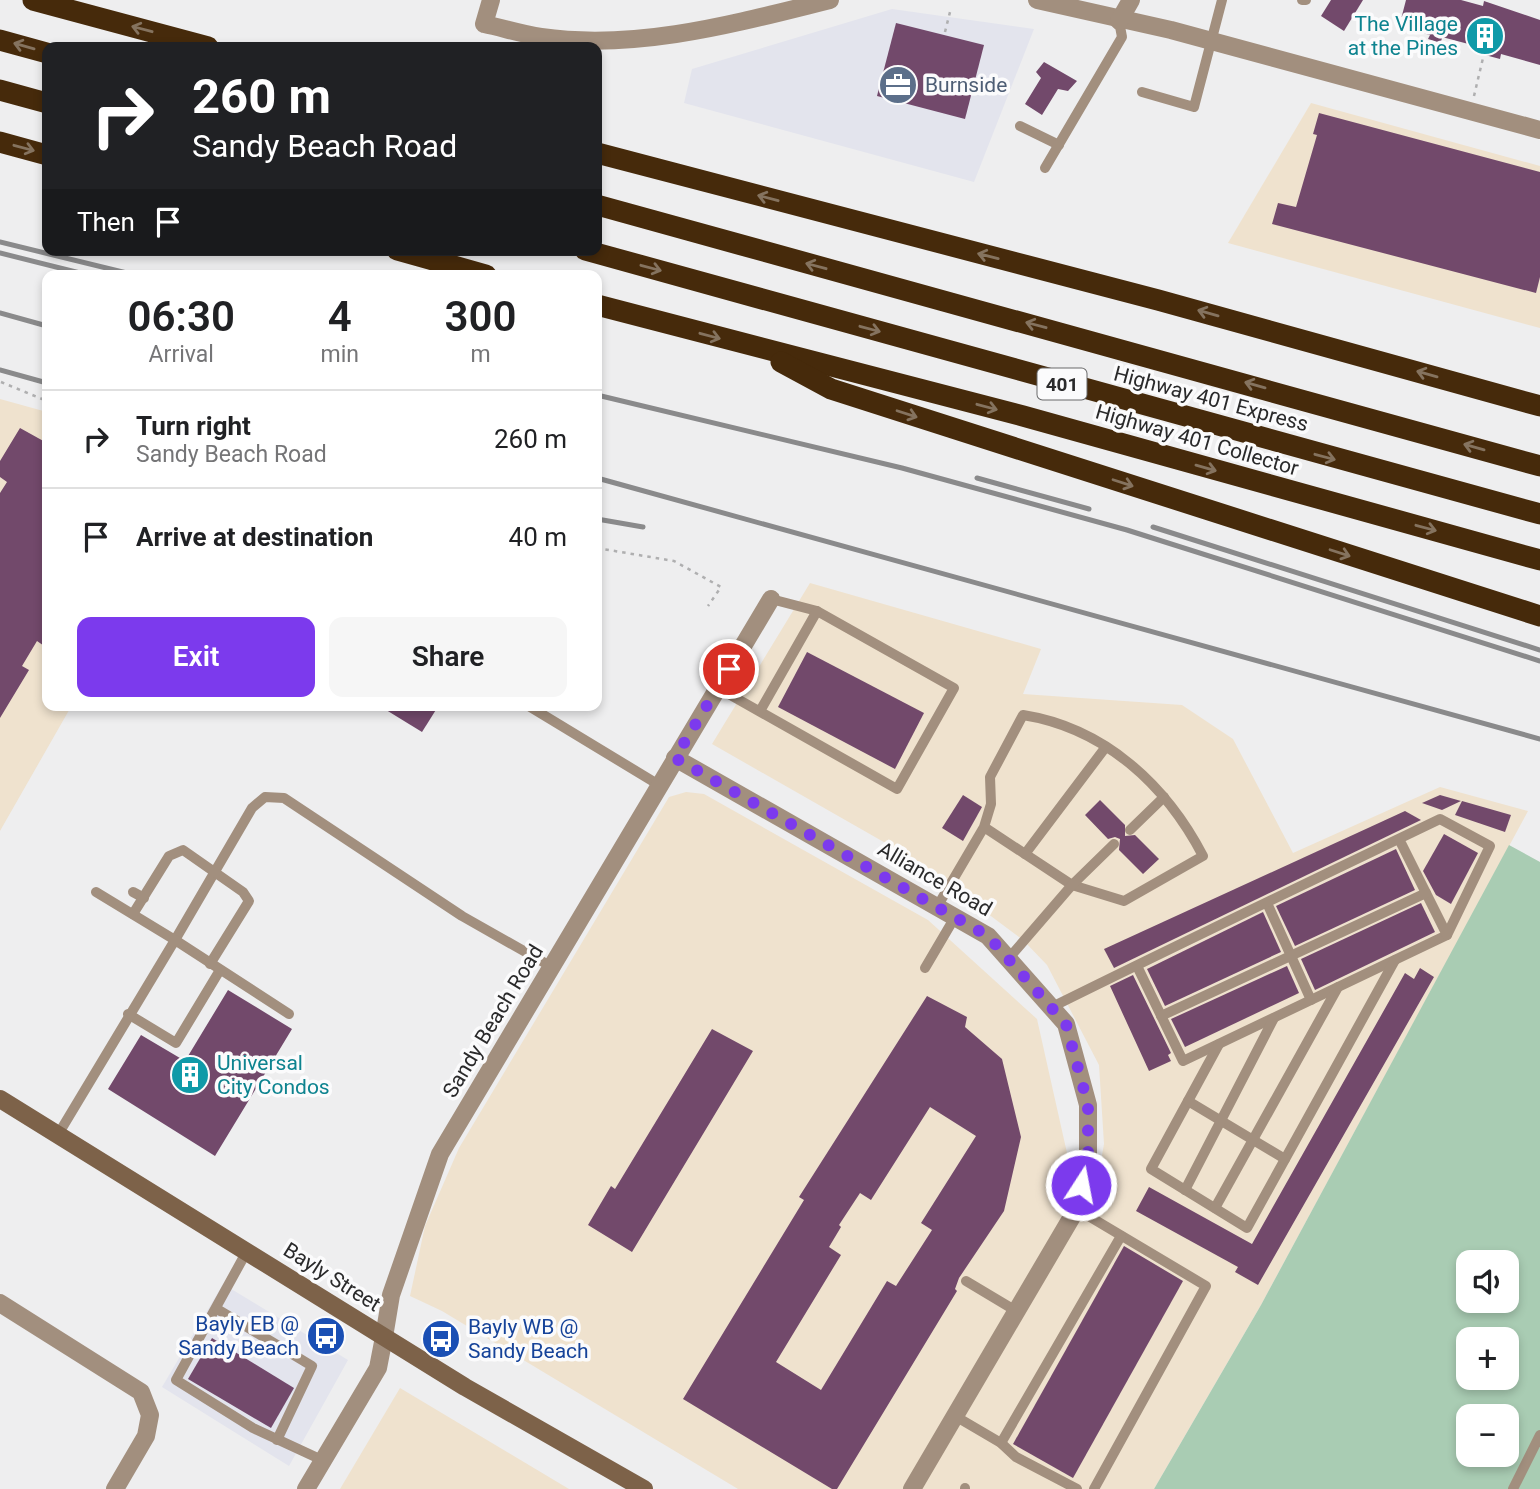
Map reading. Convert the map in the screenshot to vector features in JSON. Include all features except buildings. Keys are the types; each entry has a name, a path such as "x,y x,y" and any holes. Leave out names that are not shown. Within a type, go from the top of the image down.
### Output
{"highway":[{"path":"33,0 189,42"},
{"path":"0,40 42,52"},
{"path":"0,90 42,102"},
{"path":"0,142 42,154"},
{"path":"602,154 1145,296 1540,406"},
{"name":"Highway 401 Express","path":"602,206 1540,466"},
{"name":"Highway 401 Express","path":"602,255 1185,419 1540,514"},
{"path":"418,256 468,270"},
{"name":"Highway 401 Collector","path":"602,306 1023,416 1540,559"},
{"path":"755,348 831,389 1540,616"}],"main road":[{"name":"Bayly Street","path":"0,1099 59,1133 384,1337 643,1489"}],"street":[{"path":"491,0 484,24 541,37 624,40 670,36 772,7 830,0"},
{"path":"1037,0 1212,41 1469,113 1540,130"},
{"path":"1119,21 1131,0"},
{"name":"Sandy Beach Road","path":"306,1489 378,1368 391,1295 440,1154 771,599"},
{"name":"Alliance Road","path":"675,758 988,936 1066,1024 1088,1105 1088,1161 1075,1208 912,1489"},
{"path":"0,1303 141,1392 150,1415 146,1436 115,1489"}],"lane":[{"path":"1142,92 1194,107 1222,0"},
{"path":"1045,169 1122,37 1119,21"},
{"path":"1020,126 1059,145"},
{"path":"718,688 897,789 954,688 817,611 771,599"},
{"path":"760,711 817,611"},
{"path":"537,711 659,785"},
{"path":"937,907 984,827 991,804 990,777 1023,715 1054,720 1134,764 1184,820 1203,856 1124,901 1072,884 984,827"},
{"path":"1025,854 1105,748"},
{"path":"59,1133 252,808 265,797 284,798 462,916 552,967"},
{"path":"1130,830 1164,797"},
{"path":"1052,1007 1137,965 1440,819 1490,846 1447,935 1183,1061 1137,965"},
{"path":"1399,839 1447,935"},
{"path":"1009,958 1072,884 1114,844"},
{"path":"134,914 169,856 183,850 243,892 249,901 210,964"},
{"path":"96,892 289,1014"},
{"path":"133,892 144,898"},
{"path":"1161,1016 1426,893"},
{"path":"1266,903 1311,1000"},
{"path":"925,968 955,917"},
{"path":"1219,1044 1151,1169 1247,1228 1395,960"},
{"path":"128,1014 176,1043 220,970"},
{"path":"1215,1208 1338,987"},
{"path":"1185,1190 1274,1018"},
{"path":"1188,1101 1285,1159"},
{"path":"1075,1208 1206,1286 1094,1489"},
{"path":"1001,1443 1121,1236"},
{"path":"247,1251 176,1380 277,1440 322,1460"},
{"path":"966,1281 1016,1311"},
{"path":"217,1309 312,1366 277,1440"},
{"path":"955,1416 1001,1443 1016,1457 1077,1489"},
{"path":"1513,1489 1540,1435"}],"path":[{"path":"945,32 950,12"},
{"path":"1469,113 1483,58"},
{"path":"1,382 42,399"},
{"path":"602,549 674,561 721,587 708,606"}],"shaded area":[{"path":"892,9 1034,29 974,182 684,103 692,69"},
{"path":"1311,103 1540,166 1540,328 1228,243"},
{"path":"0,399 42,411 42,711 69,711 0,831"},
{"path":"810,583 1041,649 1023,694 1182,705 1233,739 1293,853 1440,787 1528,811 1261,1305 1154,1489 738,1489 442,1311 410,1296 425,1226 459,1148 669,797 686,792 704,794 928,920 1037,1019 1067,1153 1061,1192 1093,1205 1104,1144 1099,1065 1047,965 1023,940 917,861 712,744"},
{"path":"223,1284 348,1360 289,1466 162,1387"},
{"path":"400,1388 569,1489 340,1489"}],"green space":[{"path":"1509,845 1540,862 1540,1489 1154,1489 1261,1305"}],"railway":[{"path":"0,242 42,252"},
{"path":"0,253 68,270"},
{"path":"57,256 115,270"},
{"path":"0,313 42,325"},
{"path":"0,370 42,382"},
{"path":"602,396 902,468 1127,530 1540,661"},
{"path":"977,478 1089,509"},
{"path":"602,479 1540,739"},
{"path":"602,520 643,527"},
{"path":"1153,527 1540,650"}],"place":[{"name":"The Village at the Pines","path":"1485,36"},
{"name":"Burnside","path":"898,85"},
{"name":"Universal City Condos","path":"190,1075"},
{"name":"Bayly EB @ Sandy Beach","path":"326,1336"},
{"name":"Bayly WB @ Sandy Beach","path":"441,1339"}],"route":[{"path":"729,669 675,758 988,936 1066,1024 1088,1105 1088,1161 1081,1185"}]}
